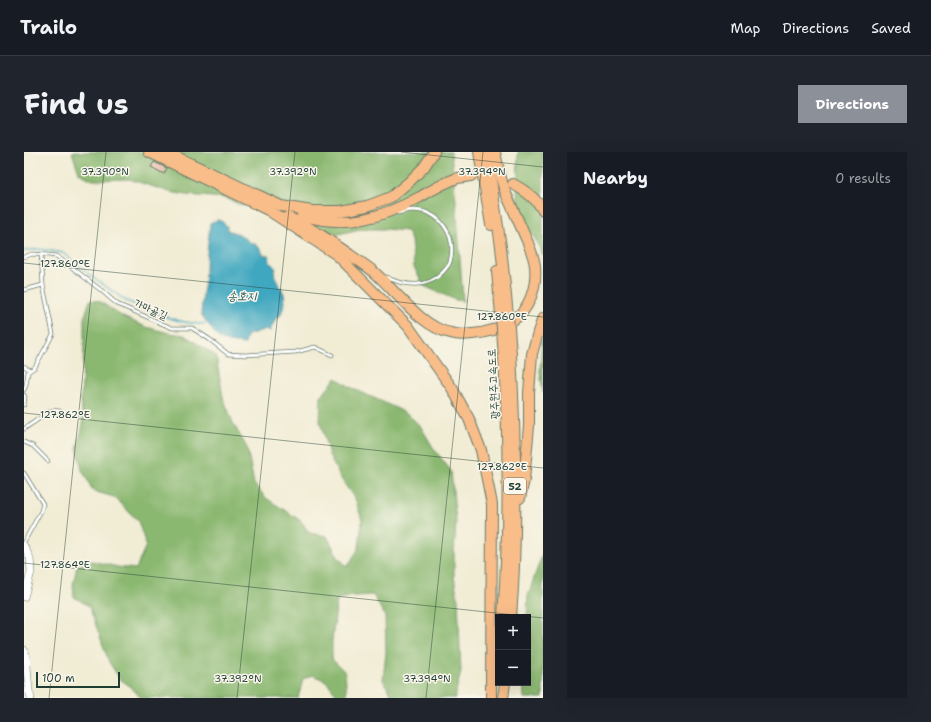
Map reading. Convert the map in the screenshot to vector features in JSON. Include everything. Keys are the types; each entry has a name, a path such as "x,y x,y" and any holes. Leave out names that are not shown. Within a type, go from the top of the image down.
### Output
{"highway":[{"path":"149,152 268,210 299,222 328,240 373,272 429,324 451,334 488,332 504,326 523,312 534,289 535,278 533,255 520,222 506,194 497,166 495,152"},
{"path":"166,152 281,206 304,215 326,220 339,221 367,219 379,216 459,178 470,176"},
{"path":"281,206 312,211 340,211 367,206 391,197 424,167 434,152"},
{"name":"광주원주고속도로","path":"479,152 504,315"},
{"name":"광주원주고속도로","path":"487,152 499,234 507,356 514,411 515,526 511,614"},
{"path":"512,184 525,191 543,210"},
{"path":"268,210 337,255 408,326 452,388 469,419 481,450 492,504 491,698"},
{"path":"515,526 524,480 529,426 529,392 532,354 543,318"},
{"name":"광주원주고속도로","path":"504,614 508,468 506,403 507,356"},
{"path":"497,698 498,686"},
{"path":"503,698 505,686"}],"street":[{"path":"24,546 30,558 31,572 24,597"},
{"path":"24,650 26,654 31,698"}],"lane":[{"path":"373,272 397,282 413,285 427,282 438,277 450,264 451,246 447,230 442,222 433,215 412,210 379,216"},
{"name":"가마골길","path":"24,256 32,254 56,256 117,304 172,328 192,328 228,354 244,355 296,352 315,347 332,355"},
{"path":"24,390 28,372 35,367 53,334 43,285 41,254"},
{"path":"24,290 43,285"},
{"path":"24,366 30,370"},
{"path":"24,395 24,405"},
{"path":"24,429 44,414 52,410 60,411"},
{"path":"24,442 33,446 48,461"},
{"path":"24,473 43,504 24,542"}],"green space":[{"path":"72,152 451,152 463,301 456,300 424,286 414,267 411,240 407,231 360,229 334,235 306,235 281,215 238,204 225,198 170,192 129,179 93,180 79,173"},
{"path":"518,152 543,152 543,255 517,206"},
{"path":"90,300 99,301 123,317 146,327 184,335 216,356 223,397 233,423 247,448 254,484 266,498 301,521 309,533 327,536 338,557 347,567 359,548 362,520 356,501 340,477 329,455 320,421 321,397 336,378 352,388 409,415 421,427 434,449 451,471 456,522 454,577 458,600 461,672 455,698 394,698 383,680 386,652 385,616 373,595 337,599 332,641 332,659 345,672 347,698 339,697 326,681 313,675 303,679 298,698 141,698 130,686 120,679 109,662 89,606 74,597 73,585 77,566 92,561 118,567 136,569 146,545 138,521 114,497 93,491 82,470 77,448 83,425 81,400 84,319"},
{"path":"543,320 543,393 540,372"},
{"path":"543,553 543,698 524,698 523,686 531,686 531,614 527,614 528,596"}],"water":[{"name":"송호지","path":"220,220 227,226 227,230 239,234 251,243 255,244 261,249 263,255 269,255 270,262 276,269 274,273 284,294 285,303 280,316 276,318 270,331 263,330 248,335 245,344 228,342 219,338 201,314 210,223"}],"building":[{"path":"154,162 167,168 164,174 151,167"}],"waterway":[{"path":"24,251 39,249 63,253 126,301 169,318 199,324 208,323"}]}
